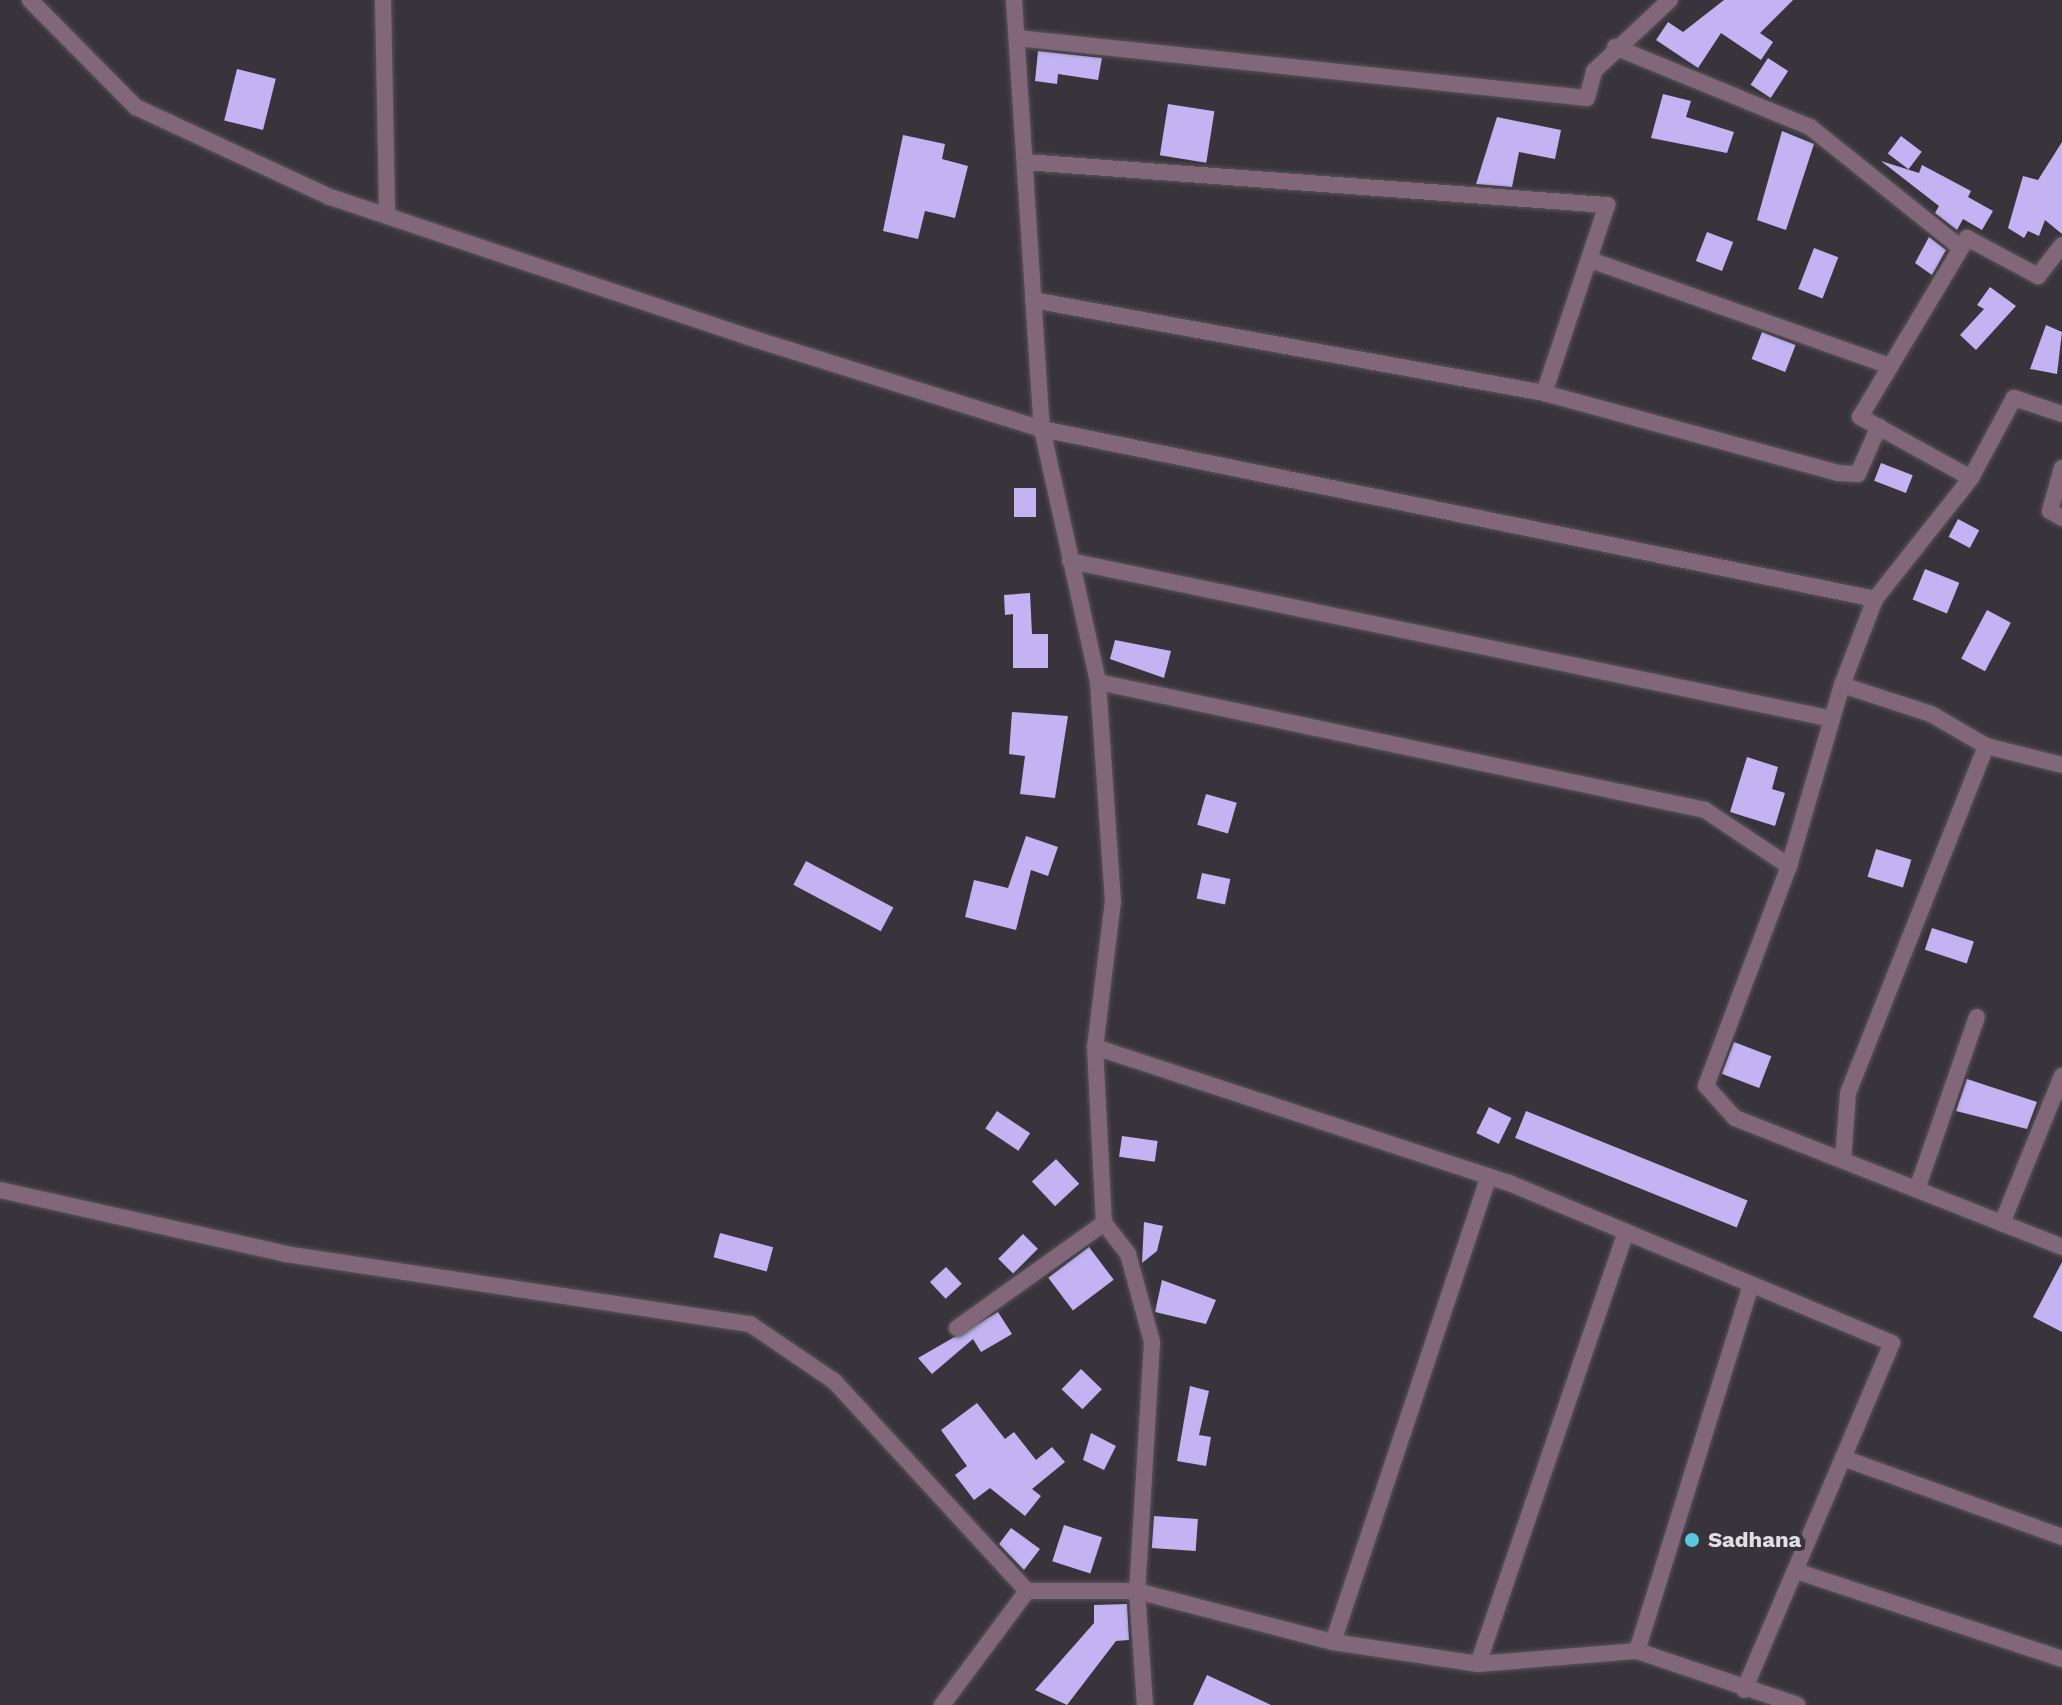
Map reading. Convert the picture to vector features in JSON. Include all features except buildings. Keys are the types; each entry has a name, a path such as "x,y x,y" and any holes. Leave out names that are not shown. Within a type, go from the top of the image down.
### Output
{"street":[{"path":"30,0 136,107 387,216 1042,429 1875,599"},
{"path":"383,0 387,216"},
{"path":"1014,0 1042,429 1098,682 1113,901 1095,1047 1104,1223 1128,1254 1152,1342 1137,1591 1145,1705"},
{"path":"1017,38 1587,98 1594,71 1615,47 1670,0"},
{"path":"1615,47 1810,127 1961,248"},
{"path":"1025,162 1607,205 1593,261 1544,393"},
{"path":"1971,478 1860,417 1967,238 2038,276 2062,245"},
{"path":"1593,261 1890,366"},
{"path":"1033,300 1544,393 1838,473 1858,474 1879,426"},
{"path":"2062,414 2014,398 1971,478 1875,599 1842,685 1789,866 1706,1086 1735,1118 2062,1247"},
{"path":"2062,468 2050,511 2062,518"},
{"path":"1070,561 1832,719"},
{"path":"1098,682 1705,810 1789,866"},
{"path":"1842,685 1931,714 1986,746 2062,765"},
{"path":"1843,1160 1848,1093 1986,746"},
{"path":"1917,1189 1977,1017"},
{"path":"1095,1047 1489,1177 1892,1343 1744,1690"},
{"path":"2002,1223 2062,1076"},
{"path":"1333,1642 1489,1177"},
{"path":"0,1190 286,1254 750,1324 834,1381 1027,1591 1137,1591 1333,1642 1478,1664 1637,1651 1744,1690 1797,1705"},
{"path":"957,1328 1104,1223"},
{"path":"1478,1664 1626,1232"},
{"path":"1637,1651 1751,1284"},
{"path":"1843,1458 2062,1537"},
{"path":"1796,1571 2062,1659"},
{"path":"942,1705 1027,1591"}],"place":[{"name":"Sadhana","path":"1692,1540"}]}
